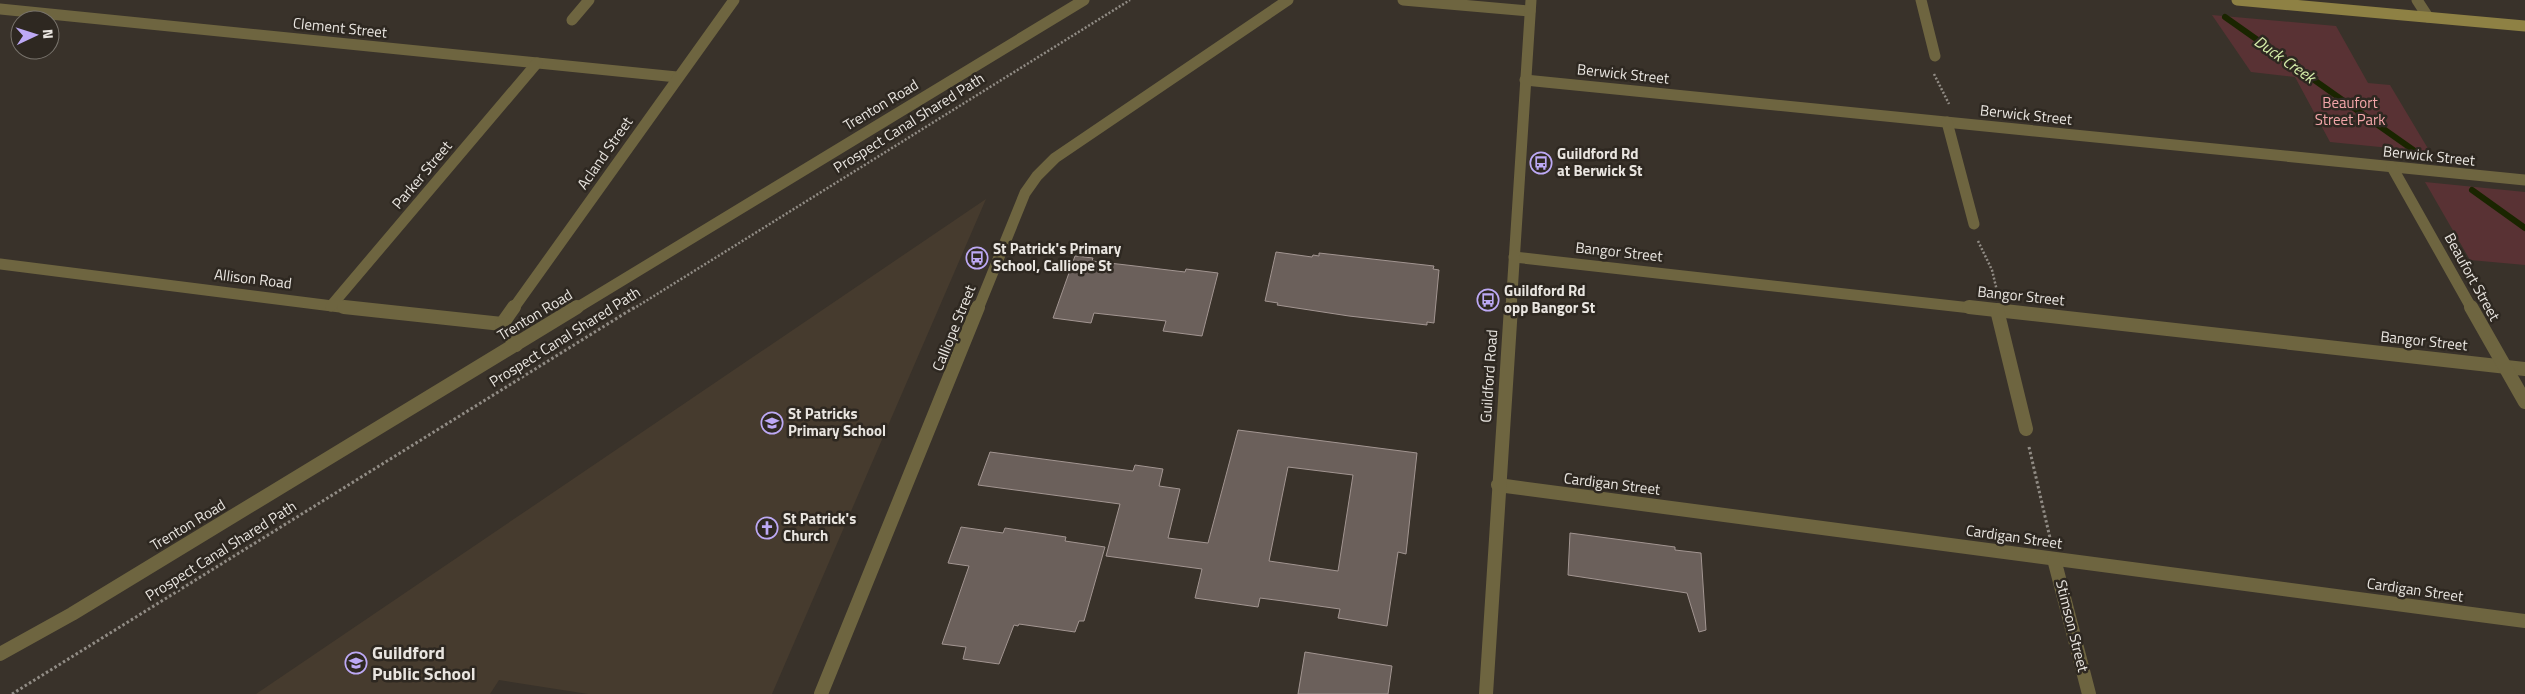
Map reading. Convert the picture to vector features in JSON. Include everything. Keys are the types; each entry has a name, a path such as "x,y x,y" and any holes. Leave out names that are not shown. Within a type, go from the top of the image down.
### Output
{"street":[{"path":"572,20 589,0"},
{"name":"Acland Street","path":"502,324 677,77 734,0"},
{"name":"Trenton Road","path":"0,654 72,614 1084,0"},
{"name":"Calliope Street","path":"821,694 1025,193 1055,158 1288,0"},
{"path":"1403,0 1530,6"},
{"path":"1921,0 1935,56"},
{"path":"2237,0 2525,26"},
{"path":"2416,0 2428,17"},
{"name":"Guildford Road","path":"1486,694 1530,6"},
{"name":"Clement Street","path":"0,9 677,77"},
{"name":"Parker Street","path":"331,306 537,63"},
{"name":"Berwick Street","path":"1525,80 2525,180"},
{"path":"1947,122 1974,224"},
{"name":"Beaufort Street","path":"2392,167 2525,402"},
{"name":"Bangor Street","path":"1514,257 2525,369"},
{"name":"Allison Road","path":"0,264 331,306 502,324"},
{"path":"1997,310 2026,429"},
{"path":"502,324 516,345"},
{"name":"Cardigan Street","path":"1498,486 2525,622"},
{"name":"Stimson Street","path":"2054,559 2089,694"}],"path":[{"name":"Prospect Canal Shared Path","path":"12,694 1130,0"},
{"path":"1935,56 1932,70 1951,110"},
{"path":"1974,224 1973,230 1992,270 1997,295 1997,310"},
{"path":"2026,429 2054,559"}],"shaded area":[{"name":"St Patricks Primary School","path":"986,199 772,694 588,694 499,680 490,694 256,694"}],"green space":[{"name":"Beaufort Street Park","path":"2212,15 2336,26 2368,83 2390,85 2430,152 2330,142 2295,77 2251,72"},
{"path":"2425,182 2525,192 2525,265 2470,260"}],"building":[{"path":"1276,252 1312,257 1313,255 1319,256 1319,253 1434,266 1433,269 1439,270 1434,323 1427,322 1427,325 1349,316 1277,305 1278,303 1265,301"},
{"path":"1075,256 1093,258 1092,261 1185,272 1186,269 1218,273 1202,336 1163,331 1166,321 1094,313 1091,323 1053,318"},
{"path":"1238,430 1417,453 1406,554 1398,552 1387,626 1338,618 1340,609 1260,598 1258,607 1195,598 1202,569 1106,556 1120,504 978,485 990,452 1133,471 1135,465 1163,469 1159,486 1180,489 1168,538 1208,543","holes":["1288,467 1353,475 1338,571 1269,561"]},
{"path":"961,527 1003,533 1005,528 1066,537 1065,541 1105,547 1084,621 1079,621 1075,632 1019,624 1018,626 1014,625 999,664 963,659 966,647 942,644 969,566 948,563"},
{"path":"1570,533 1675,547 1675,550 1701,553 1706,630 1699,632 1687,593 1568,575"},
{"path":"1305,652 1392,666 1388,694 1298,694"}],"waterway":[{"name":"Duck Creek","path":"2225,17 2419,154"},
{"name":"Duck Creek","path":"2472,190 2525,228"}],"place":[{"name":"Guildford Rd at Berwick St","path":"1541,163"},
{"name":"St Patrick's Primary School, Calliope St","path":"977,258"},
{"name":"Guildford Rd opp Bangor St","path":"1488,300"},
{"name":"St Patricks Primary School","path":"772,423"},
{"name":"St Patrick's Church","path":"767,528"},
{"name":"Guildford Public School","path":"356,663"}]}
